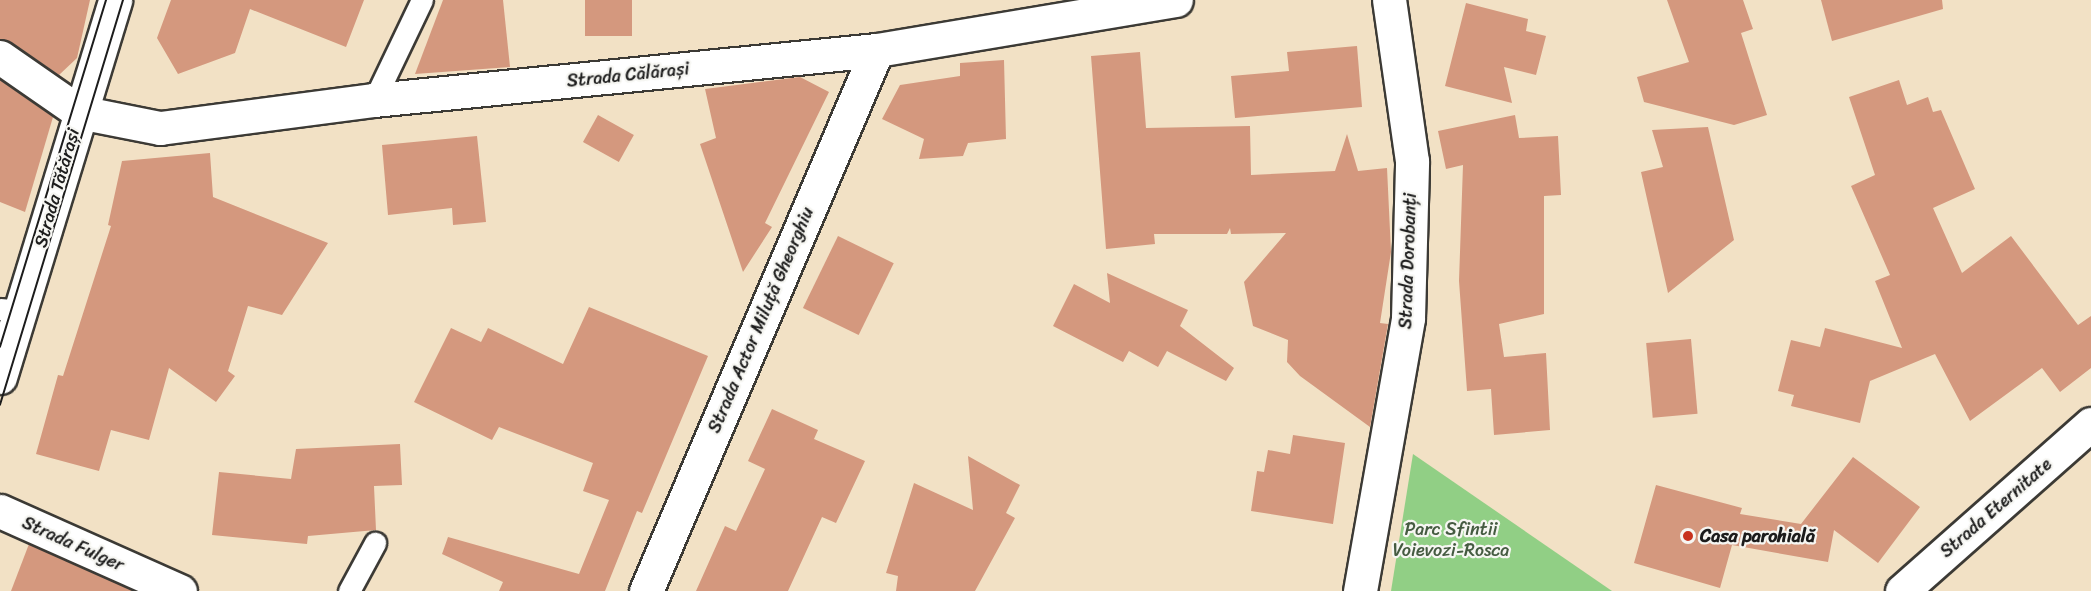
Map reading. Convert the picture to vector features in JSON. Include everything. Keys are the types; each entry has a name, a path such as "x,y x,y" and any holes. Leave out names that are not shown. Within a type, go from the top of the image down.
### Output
{"street":[{"name":"Strada Tătărași","path":"0,376 11,310 115,0"},
{"name":"Strada Călărași","path":"79,112 160,128 374,100 877,50 1176,0"},
{"name":"Strada Dorobanți","path":"1360,591 1408,318 1412,161 1389,0"},
{"name":"Strada Actor Miluță Gheorghiu","path":"646,591 877,50"},
{"path":"0,57 79,112"},
{"name":"Strada Eternitate","path":"1902,591 2091,424"},
{"name":"Strada Fulger","path":"0,511 180,591"}],"lane":[{"path":"374,100 422,0"},
{"path":"349,591 375,543"}],"green space":[{"name":"Parc Sfintii Voievozi-Rosca","path":"1413,454 1612,591 1391,591"}],"building":[{"path":"0,0 90,0 77,58 59,75 11,42 0,39"},
{"path":"171,0 364,0 346,47 250,9 235,53 178,74 157,38"},
{"path":"443,0 503,0 510,67 415,74"},
{"path":"585,0 632,0 632,36 585,36"},
{"path":"1667,0 1743,0 1753,29 1741,33 1767,115 1734,125 1644,102 1637,77 1689,62"},
{"path":"1821,0 1942,0 1943,9 1832,41"},
{"path":"1466,3 1528,19 1526,31 1546,36 1536,75 1504,67 1512,103 1445,86"},
{"path":"1357,46 1362,107 1235,118 1231,76 1289,71 1287,52"},
{"path":"1140,52 1146,128 1250,126 1251,175 1335,171 1347,134 1358,171 1387,168 1391,252 1380,323 1388,324 1370,427 1300,376 1287,362 1288,340 1253,326 1244,282 1286,233 1231,234 1230,228 1227,234 1154,234 1155,244 1106,249 1091,56"},
{"path":"1004,60 1006,139 968,143 963,156 919,159 924,139 882,119 900,85 960,76 960,63"},
{"path":"800,77 829,92 765,223 772,227 743,272 700,144 716,138 705,89"},
{"path":"0,80 53,117 25,212 0,202"},
{"path":"1899,80 1907,105 1928,97 1933,112 1941,110 1975,189 1933,208 1962,273 2011,236 2078,325 2091,316 2091,368 2060,392 2042,368 1970,421 1935,354 1870,381 1860,423 1791,406 1794,395 1778,391 1791,340 1820,347 1825,328 1902,348 1875,281 1890,275 1851,186 1875,175 1849,97"},
{"path":"598,115 634,135 619,162 583,142"},
{"path":"1515,115 1519,138 1558,136 1561,195 1544,196 1544,314 1499,324 1504,357 1546,353 1550,430 1494,435 1491,389 1467,391 1459,281 1463,165 1446,169 1438,131"},
{"path":"1708,127 1734,240 1668,293 1641,172 1663,167 1652,130"},
{"path":"477,136 486,222 453,225 452,208 388,215 382,145"},
{"path":"210,153 213,197 328,243 282,315 248,306 228,371 235,376 216,402 169,368 149,440 111,430 99,471 36,454 58,375 63,376 111,226 108,225 122,161"},
{"path":"838,236 894,263 859,335 803,308"},
{"path":"1107,273 1188,310 1180,326 1234,368 1226,381 1167,351 1158,367 1129,351 1123,362 1053,326 1074,284 1110,303"},
{"path":"589,307 708,356 642,513 637,511 605,591 499,591 503,582 442,554 448,537 579,574 609,500 583,491 593,463 499,427 492,440 414,402 451,328 481,342 488,328 563,364"},
{"path":"1691,339 1698,414 1653,418 1646,343"},
{"path":"772,409 818,430 814,439 865,461 836,523 822,517 788,591 696,591 725,526 736,531 765,469 748,461"},
{"path":"1293,435 1345,443 1333,524 1251,511 1257,471 1264,472 1268,450 1290,454"},
{"path":"400,444 402,485 374,486 376,530 308,536 307,544 212,535 219,472 291,479 296,449"},
{"path":"968,456 1020,485 1006,513 1015,518 975,591 896,591 898,576 886,573 914,483 973,510"},
{"path":"1853,457 1920,507 1878,563 1834,530 1828,562 1732,545 1720,588 1634,563 1656,485 1742,508 1740,514 1801,524"},
{"path":"29,544 134,591 11,591"}],"tram line":[{"path":"0,347 106,0"},
{"path":"0,405 123,0"}],"place":[{"name":"Casa parohială","path":"1688,536"}]}
